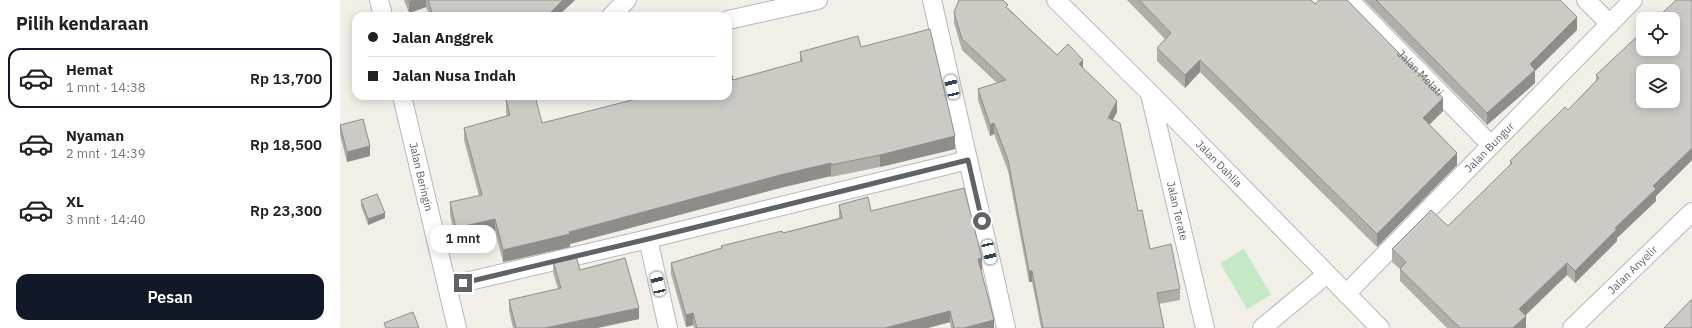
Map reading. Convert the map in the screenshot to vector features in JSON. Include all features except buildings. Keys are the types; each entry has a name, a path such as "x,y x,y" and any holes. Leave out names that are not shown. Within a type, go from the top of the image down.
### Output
{"street":[{"path":"379,0 382,12"},
{"path":"615,12 627,0"},
{"path":"732,19 818,0"},
{"path":"932,0 1006,328"},
{"name":"Jalan Dahlia","path":"1056,0 1150,93 1380,328"},
{"name":"Jalan Melati","path":"1349,0 1491,145"},
{"path":"1586,0 1610,24"},
{"name":"Jalan Bungur","path":"1346,294 1632,0"},
{"name":"Jalan Terate","path":"1150,93 1205,328"},
{"name":"Jalan Beringin","path":"404,100 457,328"},
{"path":"448,286 648,239 968,160"},
{"name":"Jalan Anyelir","path":"1572,328 1692,212"},
{"path":"648,239 668,328"},
{"path":"1262,328 1327,274"}],"green space":[{"path":"1244,249 1271,295 1247,309 1220,263"}],"route":[{"path":"463,283 968,160 982,221"}]}
